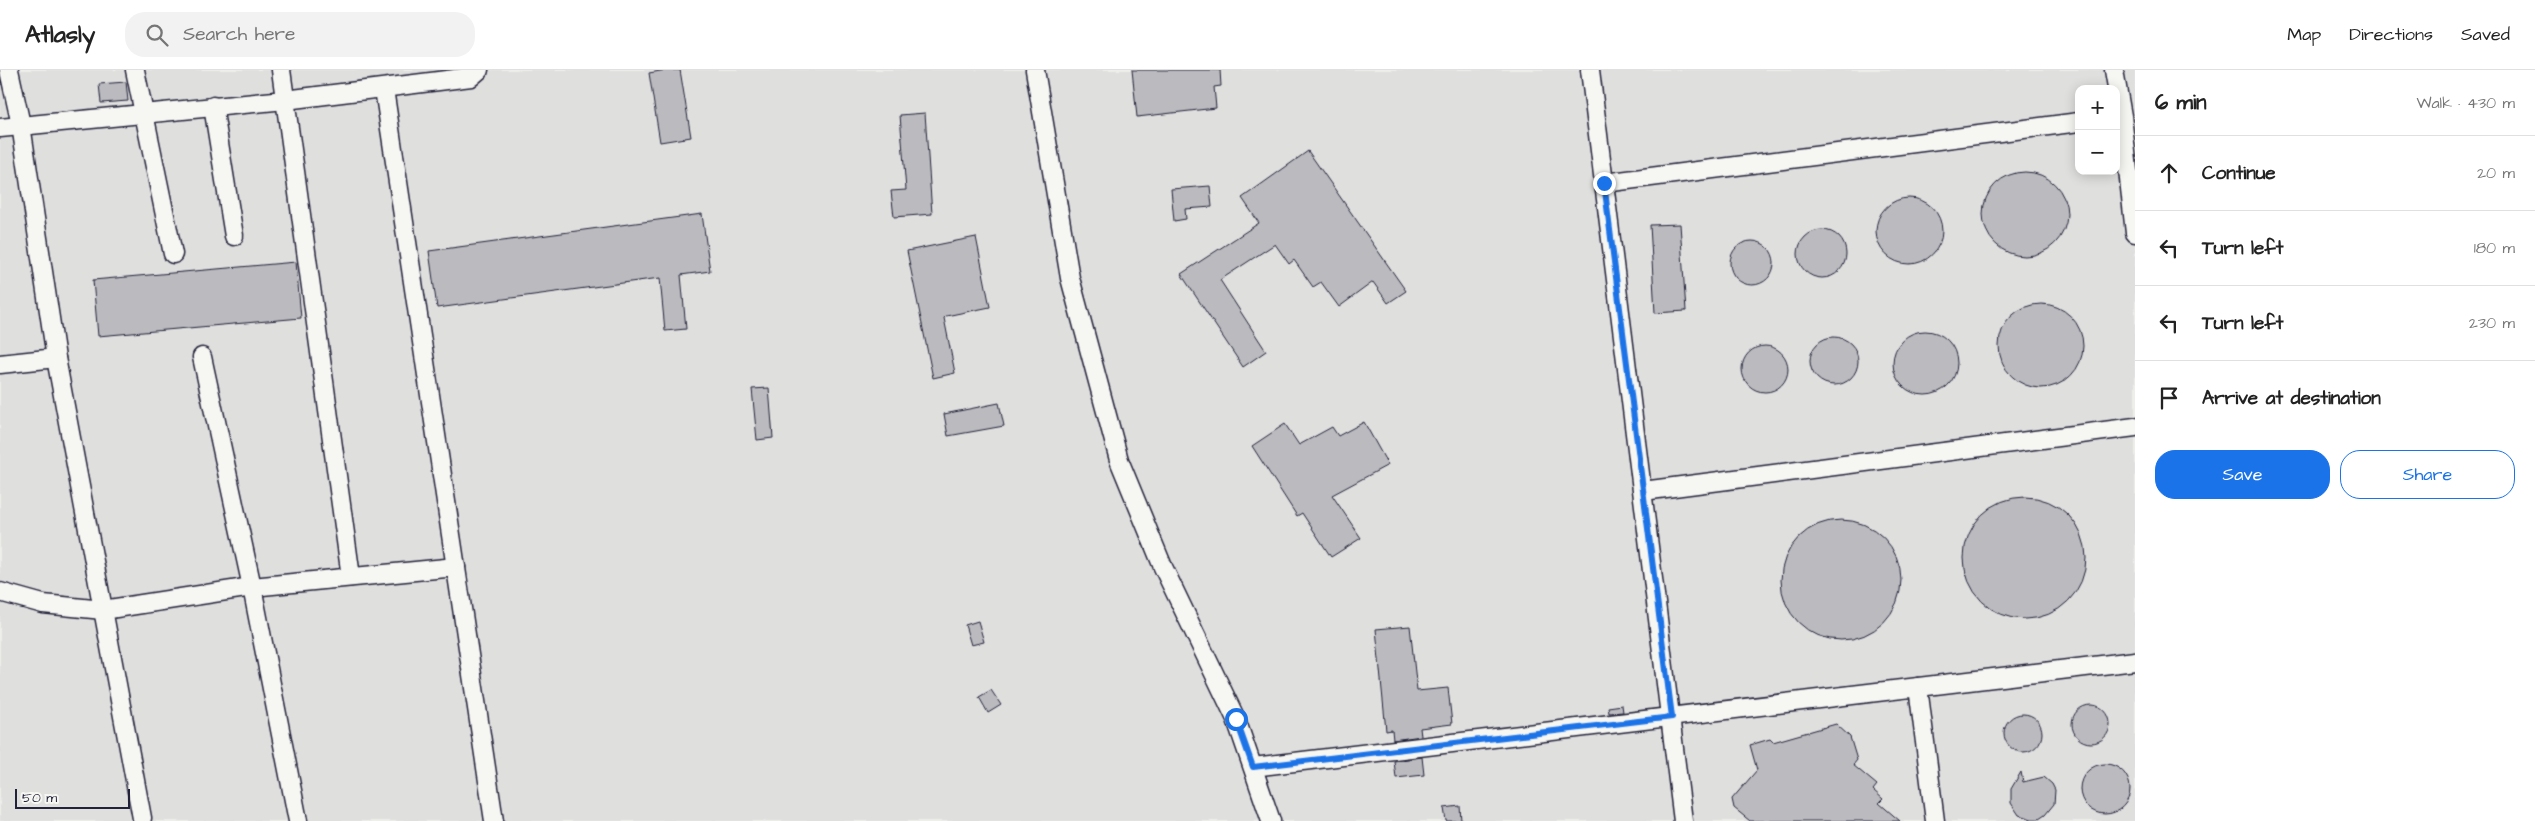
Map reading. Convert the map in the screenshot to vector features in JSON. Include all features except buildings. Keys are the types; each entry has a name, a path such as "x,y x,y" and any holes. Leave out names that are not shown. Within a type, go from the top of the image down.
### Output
{"lane":[{"path":"9,70 21,125 56,358 142,818"},
{"path":"135,70 173,254"},
{"path":"281,70 351,576"},
{"path":"1035,70 1070,278 1118,460 1163,566 1236,719 1271,821"},
{"path":"1590,70 1684,821"},
{"path":"2114,70 2124,116 2135,233"},
{"path":"0,128 384,89 473,72"},
{"path":"384,89 494,821"},
{"path":"213,106 234,236"},
{"path":"1604,183 2075,123"},
{"path":"202,357 252,587 298,821"},
{"path":"0,364 56,358"},
{"path":"1643,491 2135,427"},
{"path":"0,592 43,604 104,610 252,587 456,567"},
{"path":"1253,767 2135,661"},
{"path":"1918,687 1935,821"}],"shaded area":[{"path":"0,70 2135,70 2135,821 0,821"}],"route":[{"path":"1236,719 1253,767 1672,717 1604,183"}]}
